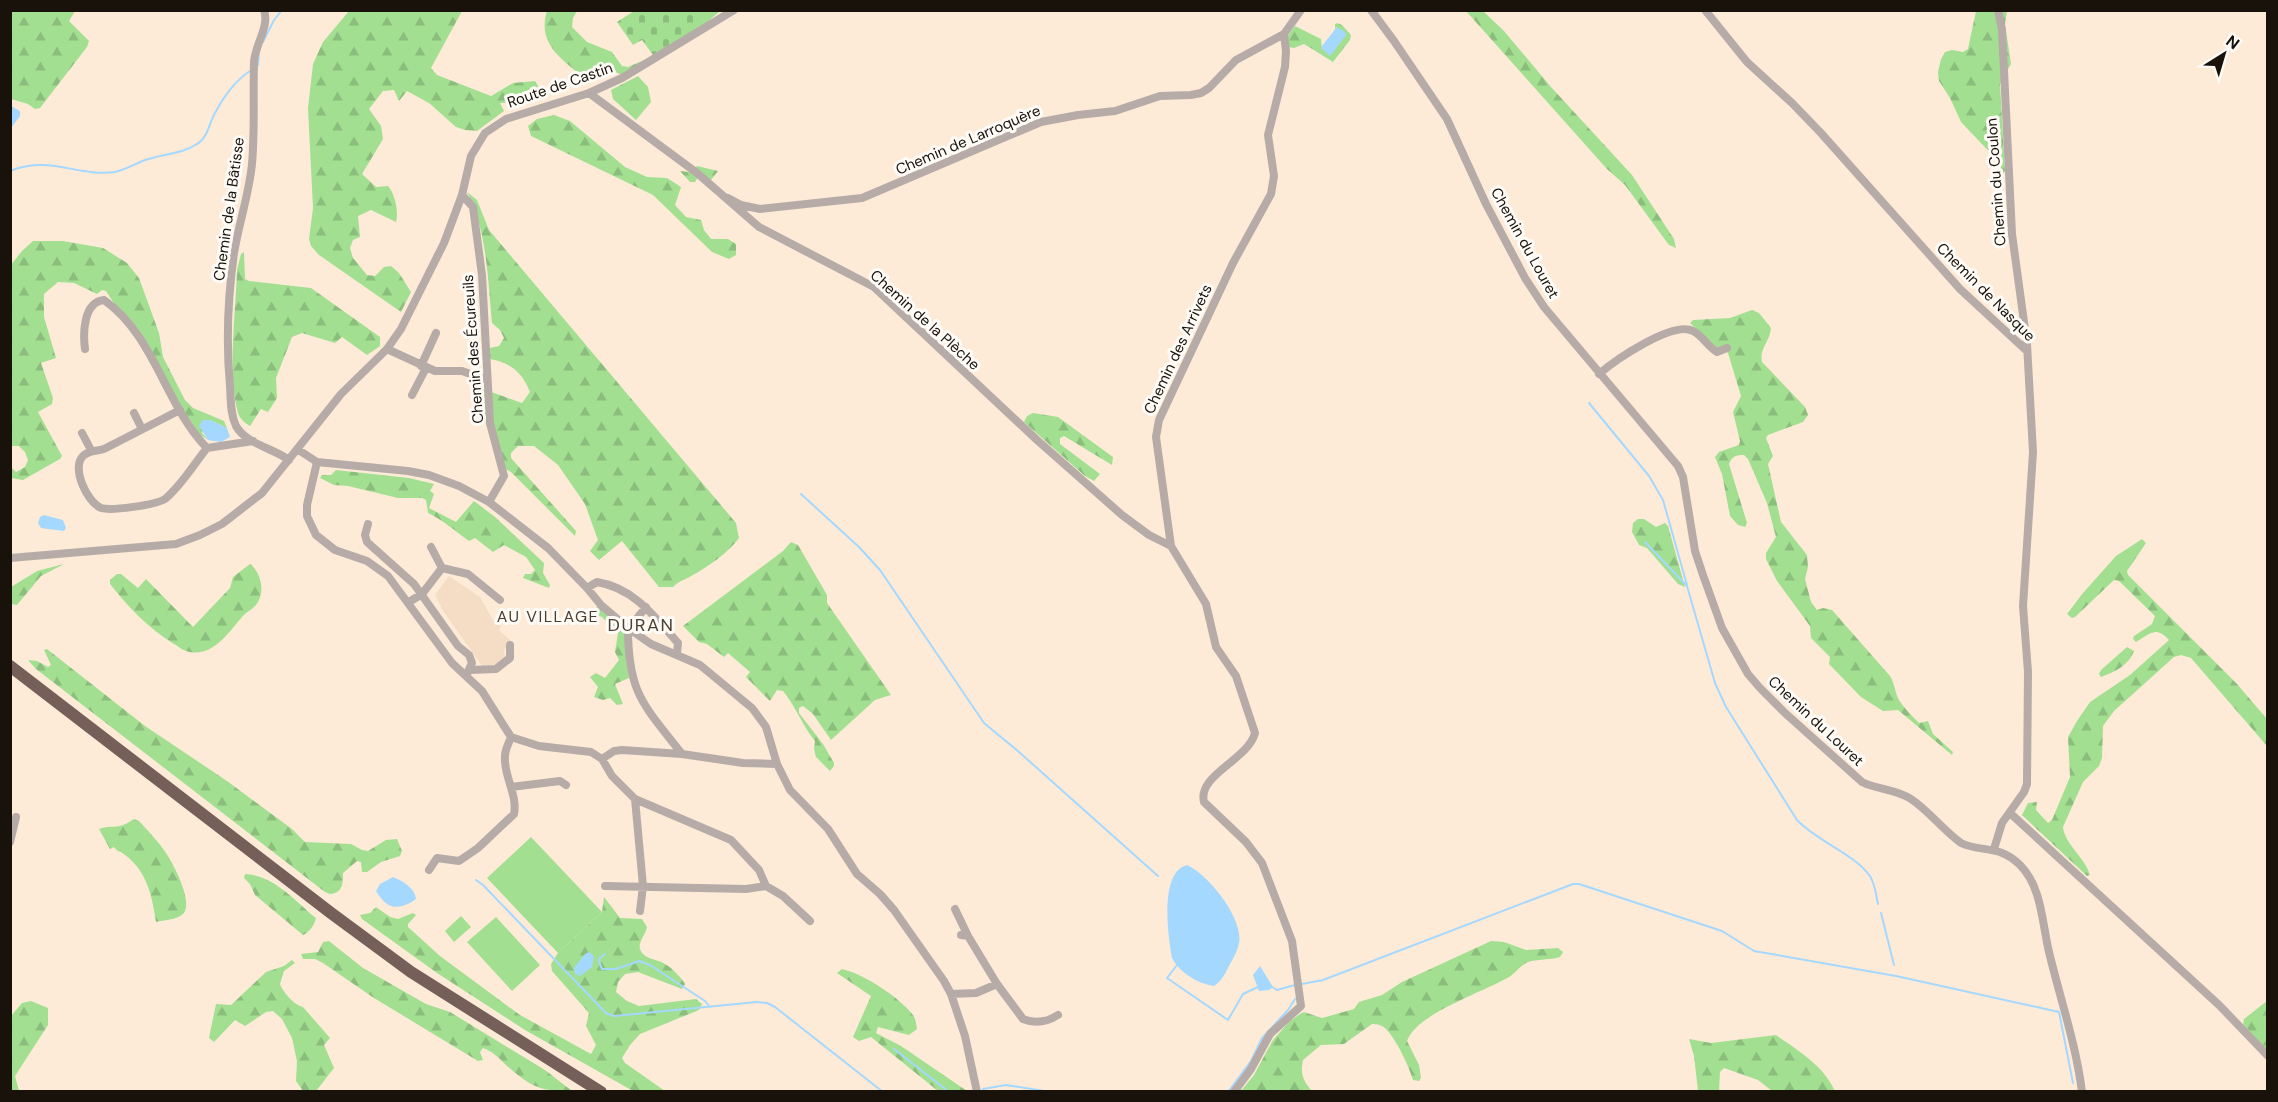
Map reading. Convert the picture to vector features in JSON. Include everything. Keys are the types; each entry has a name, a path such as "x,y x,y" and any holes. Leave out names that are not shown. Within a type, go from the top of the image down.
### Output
{"highway":[{"path":"10,666 411,972 601,1092"}],"street":[{"name":"Route de Castin","path":"10,558 163,546 189,539 222,524 248,505 262,493 341,394 387,349 401,328 444,243 462,195 471,156 477,144 495,125 518,114 589,93 651,62 734,10"},
{"path":"1284,34 1301,10"},
{"name":"Chemin du Louret","path":"1371,10 1447,119 1469,170 1525,278 1544,307 1599,374 1672,456 1678,466 1683,477 1695,551 1722,628 1748,674 1760,688 1862,782 1911,799 1961,843 1994,849 2010,857 2019,864 2034,885 2078,1062 2082,1092"},
{"name":"Chemin de Nasque","path":"1705,10 1747,62 1813,125 1960,290 2027,351 2033,452 2023,606 2028,672 2028,763 2025,792 1997,834 1994,849"},
{"name":"Chemin du Coulon","path":"1998,10 2002,30 2012,234 2027,351"},
{"name":"Chemin de la Bâtisse","path":"253,441 239,431 232,416 229,372 230,299 234,253 252,162 255,108 254,60 265,13"},
{"name":"Chemin de Larroquère","path":"718,193 741,205 760,209 862,198 1041,122 1114,111 1160,96 1200,93 1209,88 1236,60 1284,34"},
{"name":"Chemin des Arrivets","path":"1234,1092 1251,1069 1270,1034 1301,1006 1292,941 1262,863 1246,842 1204,802 1203,796 1208,784 1249,747 1255,733 1236,676 1216,647 1206,604 1171,546 1157,428 1233,263 1271,194 1274,176 1269,135 1285,67 1284,34"},
{"name":"Chemin de la Plèche","path":"589,93 697,172 718,193 767,232 874,287 1037,440 1122,515 1149,535 1171,546"},
{"name":"Chemin des Écureuils","path":"462,195 473,207 482,275 490,423 504,476 489,502"},
{"path":"85,349 83,335 86,318 94,304 99,300 104,300 126,321 140,339 189,428 207,448"},
{"path":"1599,374 1635,348 1681,329 1694,331 1717,352 1727,348"},
{"path":"412,394 436,333"},
{"path":"387,349 423,367 442,372 462,371 487,380"},
{"path":"180,410 104,449 91,450 80,460 77,471 95,505 105,509 152,504 164,500 207,448 253,441 289,460"},
{"path":"134,413 142,429"},
{"path":"82,433 91,450"},
{"path":"297,449 317,462 429,475 459,486 489,502 534,536 601,605 628,628 651,644 700,665 752,708 766,727 777,764 790,790 828,829 857,874 894,910 924,950 951,994 967,1044 976,1092"},
{"path":"317,462 307,505 310,526 316,535 335,550 378,567 388,576 445,653 468,673 491,702 511,737 539,746 591,752 602,759 608,772 635,799 731,840 759,870 766,886 783,896 810,921"},
{"path":"368,524 365,535 367,542 400,569 422,594 458,646 469,655 472,663 468,673"},
{"path":"431,547 442,568 468,574 500,600"},
{"path":"409,602 422,594 442,568"},
{"path":"587,588 594,583 607,584 624,590 646,607 678,643 677,654"},
{"path":"638,617 646,607"},
{"path":"628,628 628,656 640,699 682,753"},
{"path":"468,673 499,667 510,658 510,645"},
{"path":"429,870 438,858 459,861 478,848 513,816 515,806 505,756 511,737"},
{"path":"602,759 614,751 622,750 682,753 743,763 777,764"},
{"path":"511,787 560,781 566,785"},
{"path":"635,799 643,886 640,910"},
{"path":"2010,813 2219,1005 2268,1056"},
{"path":"10,842 16,817"},
{"path":"605,886 746,889 766,886"},
{"path":"955,909 964,936 1023,1019 1040,1022 1058,1015"},
{"path":"951,994 976,993 997,984"}],"shaded area":[{"path":"449,576 480,597 493,620 501,626 499,630 511,641 504,650 505,658 498,664 482,666 441,608 435,595"}],"green space":[{"path":"697,10 705,24 653,55 642,40 633,45 617,22 634,11"},
{"path":"10,11 75,11 69,21 89,41 87,47 40,108 35,109 28,104 11,99"},
{"path":"349,11 462,11 431,68 437,75 491,96 513,83 535,81 540,89 517,102 500,103 504,111 477,131 456,127 429,103 407,91 399,101 394,90 383,91 369,109 381,126 383,139 362,174 376,187 388,186 397,208 397,218 396,222 371,210 358,216 360,237 353,240 350,248 353,258 367,275 375,276 384,267 391,266 399,273 411,292 401,312 319,255 311,246 309,239 313,208 308,108 313,64 323,42"},
{"path":"547,11 577,11 572,27 587,42 612,52 622,66 628,67 644,60 644,63 621,75 609,68 589,84 584,84 578,79 577,72 556,53 547,39 545,21"},
{"path":"697,11 720,11 705,24"},
{"path":"1466,11 1483,11 1504,31 1551,87 1632,175 1674,239 1676,248 1669,245 1625,185 1607,169"},
{"path":"1976,11 2007,11 2005,24 2011,64 2000,84 2005,171 2003,174 1999,162 1961,122 1939,81 1938,72 1945,52 1952,50 1963,52 1968,49"},
{"path":"1337,23 1351,35 1350,40 1333,62 1304,44 1294,48 1289,47 1287,37 1295,26 1321,39 1322,49 1337,27 1335,29"},
{"path":"638,76 648,87 651,102 636,120 613,99 611,90"},
{"path":"554,115 570,121 625,167 647,177 667,178 681,187 675,205 686,217 701,220 704,230 711,239 728,239 736,244 736,255 729,259 712,252 653,195 531,136 528,126 537,119"},
{"path":"697,166 718,171 711,180 698,177 695,182 690,182 680,171 689,172"},
{"path":"467,192 477,200 489,230 736,523 739,538 729,549 712,563 673,587 659,587 622,541 599,560 590,551 598,540 585,504 558,465 534,446 518,446 511,453 511,458 576,531 575,536 511,472 498,465 486,424 483,389 522,403 530,392 515,370 504,363 490,359 490,348 499,346 504,338 500,330 492,323 483,239"},
{"path":"33,241 63,241 103,248 127,263 139,278 159,333 163,357 185,400 193,408 224,421 227,428 210,420 202,433 208,440 199,434 106,291 102,290 97,294 74,283 58,282 44,294 44,317 56,358 41,363 53,398 52,404 38,412 62,456 23,480 11,478 11,467 16,472 25,467 28,460 25,452 19,446 11,446 10,266"},
{"path":"244,252 245,279 311,288 380,337 380,346 367,355 342,337 335,343 302,333 292,337 276,378 277,398 268,412 261,409 250,426 238,413 233,380 237,270 241,254"},
{"path":"1752,310 1759,313 1771,328 1762,353 1762,362 1805,407 1808,415 1803,422 1768,435 1766,438 1773,456 1768,464 1781,522 1807,555 1808,567 1805,579 1811,602 1817,610 1823,608 1832,610 1890,676 1901,703 1919,723 1928,721 1933,734 1953,752 1952,755 1898,710 1883,711 1861,697 1829,664 1830,657 1811,638 1810,626 1777,581 1766,559 1766,553 1776,537 1767,503 1748,459 1744,455 1735,456 1729,464 1747,523 1745,527 1738,525 1730,516 1722,474 1715,457 1719,452 1739,445 1733,412 1741,396 1728,353 1722,347 1717,349 1714,347 1690,323 1693,320 1730,318"},
{"path":"1033,413 1058,417 1113,457 1112,465 1064,436 1060,438 1060,444 1100,474 1094,481 1085,476 1024,422 1027,416"},
{"path":"336,470 409,478 434,484 430,491 434,494 429,508 456,522 474,501 495,517 544,563 543,573 550,585 549,588 523,578 525,574 531,574 535,570 526,557 504,545 493,552 475,538 469,541 428,513 426,500 422,498 398,498 348,486 334,485 320,478 322,475 331,475"},
{"path":"1638,519 1644,519 1656,527 1665,523 1668,526 1685,587 1678,584 1647,548 1639,545 1632,532 1633,523"},
{"path":"2142,539 2146,543 2127,571 2128,575 2237,684 2267,719 2267,746 2191,658 2181,655 2174,657 2114,711 2103,726 2102,758 2099,766 2083,782 2063,827 2067,840 2084,862 2090,875 2087,876 2022,815 2028,803 2037,802 2036,810 2048,823 2052,820 2070,777 2068,737 2077,721 2090,702 2130,675 2169,640 2157,632 2136,642 2133,639 2152,624 2155,616 2119,581 2114,580 2075,617 2072,618 2067,614 2116,556"},
{"path":"791,542 798,545 827,595 827,603 891,695 875,700 831,740 813,714 803,706 799,708 799,713 823,744 834,763 830,771 816,757 815,741 783,691 777,690 770,701 746,677 750,672 728,653 724,657 707,644 699,642 683,626 783,551"},
{"path":"64,564 41,576 17,605 11,604 11,587 37,571"},
{"path":"250,564 257,572 261,583 259,600 219,643 204,651 184,650 165,638 139,617 110,584 110,580 117,574 121,574 138,588 146,579 193,627 230,588 233,577"},
{"path":"598,606 626,630 629,678 615,684 623,704 617,705 610,698 603,700 594,697 598,687 590,677 596,673 605,678 619,660 615,652 618,633 602,617 591,613"},
{"path":"2127,647 2134,651 2129,660 2116,670 2101,677 2099,674 2101,670"},
{"path":"47,649 145,726 227,781 292,829 305,842 351,844 368,851 386,840 397,839 402,851 400,856 381,862 367,872 362,872 361,862 357,861 343,873 342,884 338,892 330,894 325,892 36,669 28,660 37,661 48,667 51,665 44,650"},
{"path":"134,819 139,821 160,845 178,875 185,893 186,909 177,918 156,922 150,894 139,869 114,847 110,849 99,829 123,825"},
{"path":"531,837 602,912 558,953 487,878"},
{"path":"245,874 256,875 275,884 316,918 309,930 303,935 255,895 244,878"},
{"path":"604,897 620,918 642,919 647,927 640,949 647,957 668,966 685,984 682,989 638,972 625,974 618,982 616,992 627,1001 639,1006 696,999 702,1004 699,1010 640,1034 622,1058 625,1063 665,1091 633,1091 525,1030 437,973 362,919 360,915 370,913 376,907 390,917 398,919 413,913 416,915 408,927 440,956 520,1015 591,1054 596,1045 586,1026 589,1013 552,971 551,964 558,953 602,912"},
{"path":"461,916 471,927 454,942 445,931"},
{"path":"496,917 540,965 512,991 467,942"},
{"path":"329,941 363,968 426,1004 450,1012 545,1070 572,1091 543,1089 529,1083 483,1048 480,1052 483,1060 478,1061 374,998 323,963 315,959 303,959 301,954 318,952 323,942"},
{"path":"1491,941 1504,942 1526,950 1558,948 1563,952 1560,957 1525,963 1509,977 1452,1004 1424,1021 1413,1031 1407,1041 1419,1065 1421,1078 1419,1081 1413,1080 1402,1053 1390,1033 1383,1027 1372,1024 1344,1044 1321,1045 1303,1060 1303,1077 1312,1091 1241,1091 1254,1075 1273,1040 1289,1022 1300,1014 1304,1012 1322,1018 1354,1009 1359,1002 1382,995 1402,982"},
{"path":"292,960 295,963 284,971 281,987 293,1001 303,1007 330,1038 324,1045 334,1068 316,1091 303,1091 296,1081 297,1061 292,1038 282,1019 273,1011 266,1012 245,1026 235,1020 214,1042 209,1038 216,1004 231,1005 266,972 284,966"},
{"path":"842,969 880,987 907,1008 915,1018 917,1029 909,1035 878,1027 876,1033 901,1046 967,1091 938,1091 871,1037 859,1041 853,1037 871,996 837,973"},
{"path":"31,1001 48,1008 48,1025 15,1076 19,1091 11,1091 11,1016 22,1003"},
{"path":"2267,1001 2267,1050 2243,1024 2244,1019"},
{"path":"1776,1035 1817,1066 1835,1091 1772,1091 1758,1080 1724,1068 1720,1072 1719,1091 1698,1091 1694,1056 1689,1039 1711,1043"}],"water":[{"path":"1337,27 1346,35 1330,56 1322,49 1322,46"},
{"path":"11,106 20,111 20,116 11,128"},
{"path":"203,420 210,420 227,428 230,437 221,442 208,440 199,426"},
{"path":"44,515 63,520 66,528 64,531 41,528 38,523 40,517"},
{"path":"1187,865 1205,878 1223,898 1236,922 1239,933 1236,954 1224,976 1214,986 1190,977 1172,958 1168,921 1169,892 1172,879 1178,870"},
{"path":"393,877 411,888 416,899 399,907 385,902 376,891 380,884"},
{"path":"589,952 594,956 592,967 580,976 575,974 574,968"},
{"path":"1260,966 1273,987 1269,990 1259,991 1253,975"}],"waterway":[{"path":"263,42 282,10"},
{"path":"258,65 259,52"},
{"path":"10,171 38,165 88,172 115,172 145,160 191,147 204,138 218,107 230,89 250,71"},
{"path":"1589,403 1649,476 1663,500 1687,585"},
{"path":"801,494 859,547 880,570 984,723 1158,876"},
{"path":"1645,542 1687,586 1715,683 1726,707 1797,820 1863,868 1872,879 1878,904"},
{"path":"476,880 606,1013 614,1016 757,1002 767,1003 883,1092"},
{"path":"1302,984 1323,980 1573,884 1579,884 1722,931 1754,951 1896,976 2059,1012 2073,1083"},
{"path":"1881,913 1894,965"},
{"path":"605,954 599,962 602,969 616,969 639,961 650,965 705,1001 709,1006"},
{"path":"1177,965 1167,978 1228,1020 1243,994 1258,987"},
{"path":"1272,987 1277,990 1295,985"},
{"path":"1228,1092 1251,1061 1262,1038 1295,999"},
{"path":"894,1049 949,1092"},
{"path":"983,1089 1006,1085 1051,1092"}],"district":[{"name":"AU VILLAGE","path":"548,616"},
{"name":"DURAN","path":"641,625"}]}
